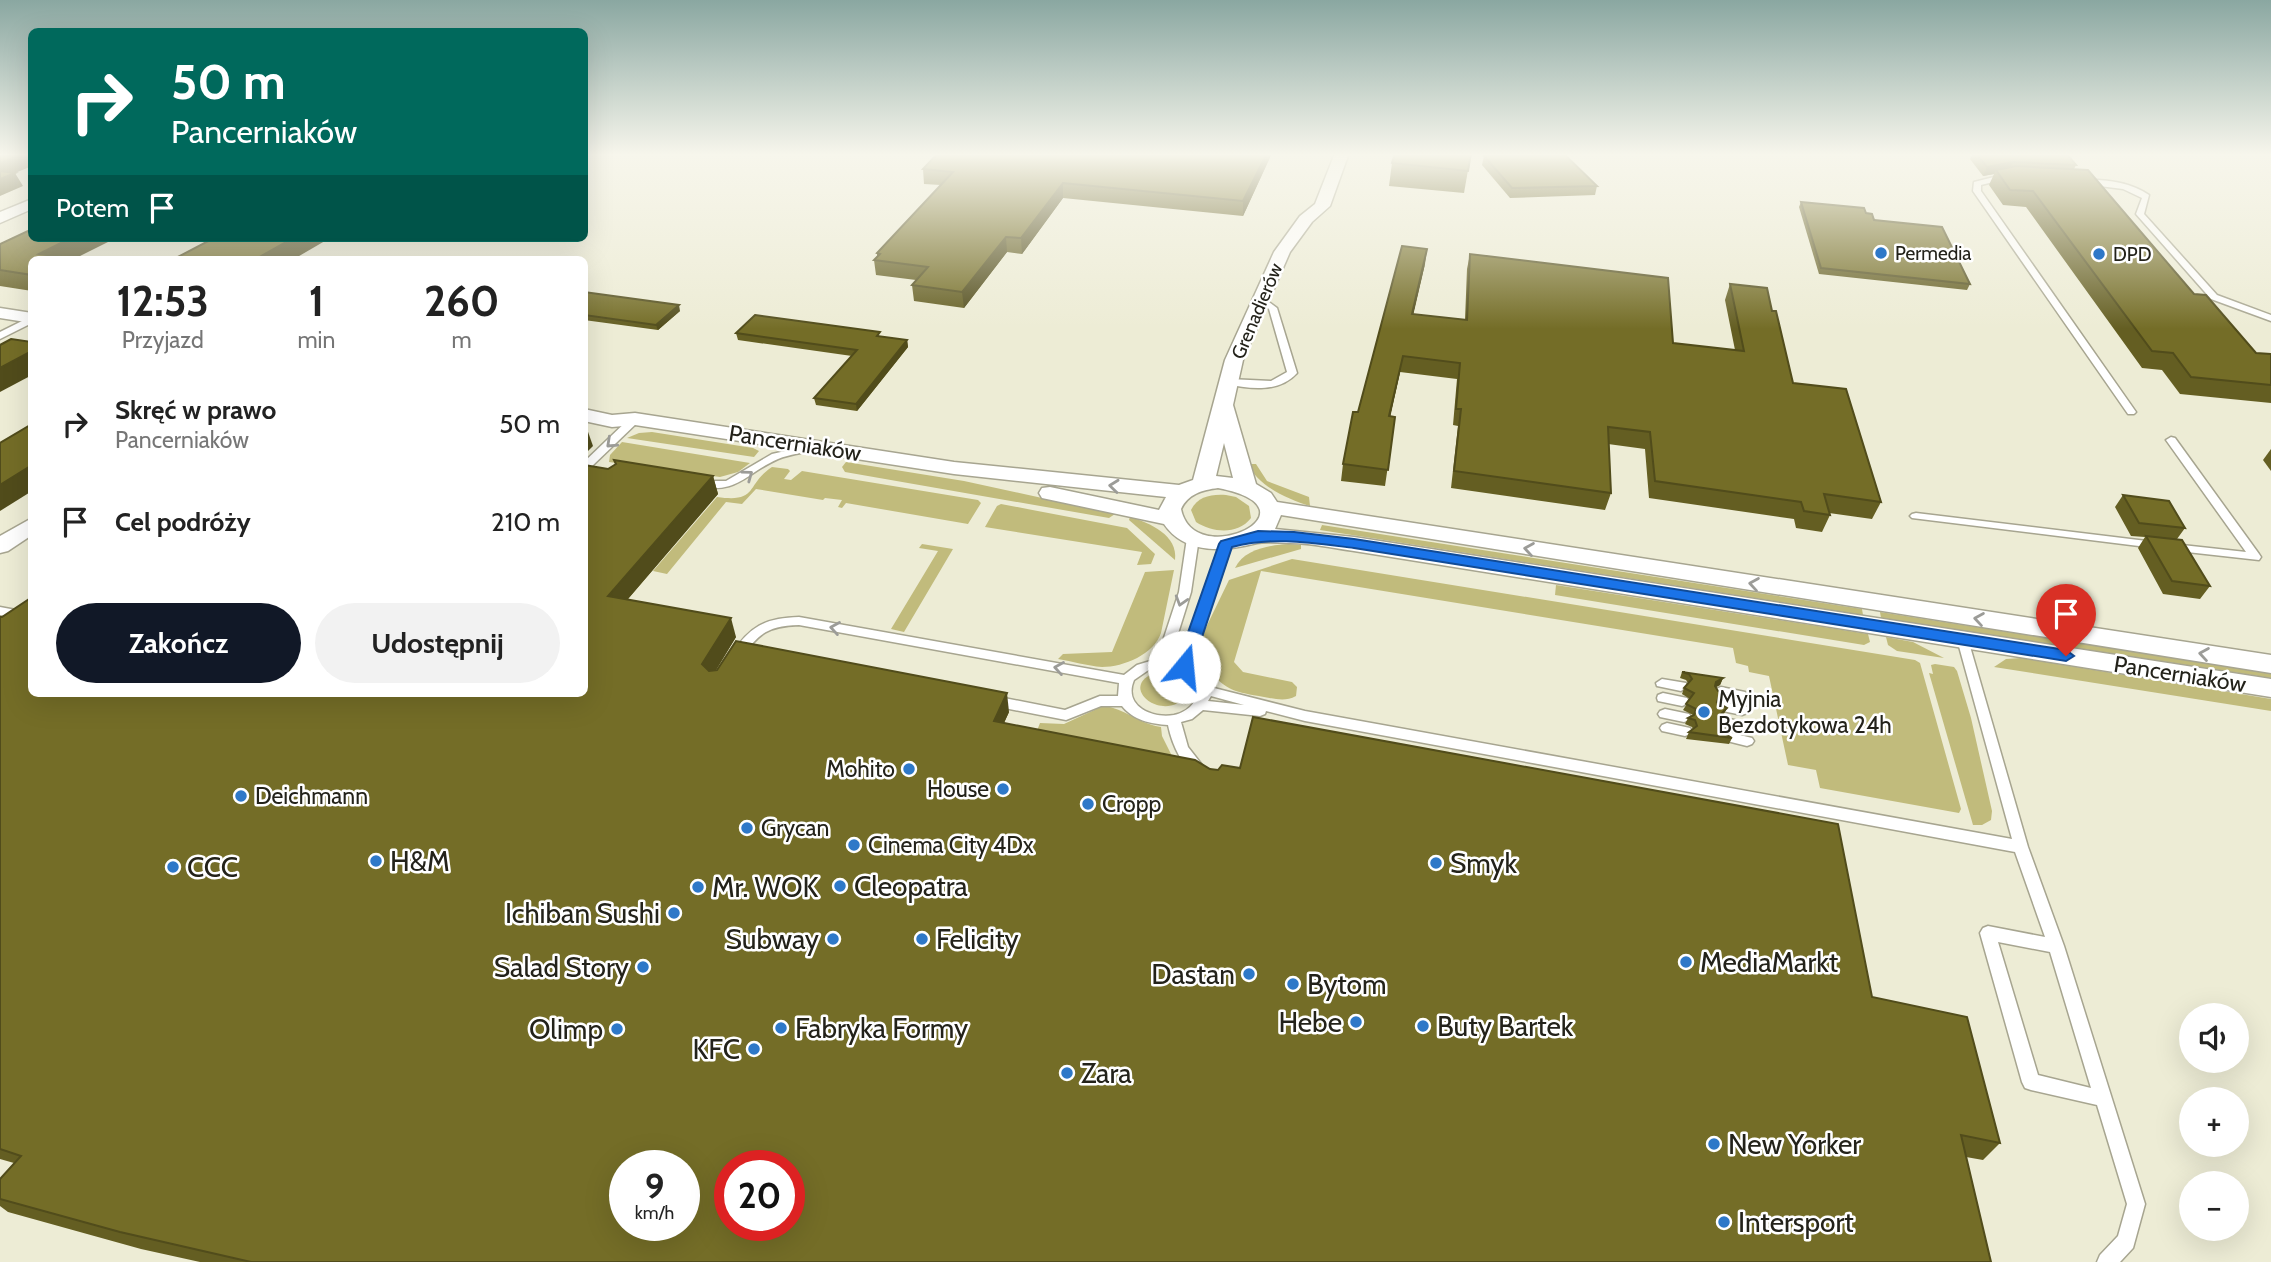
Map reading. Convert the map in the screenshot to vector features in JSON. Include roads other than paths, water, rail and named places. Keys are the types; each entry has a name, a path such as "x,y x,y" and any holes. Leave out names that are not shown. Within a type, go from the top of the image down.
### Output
{"street":[{"name":"Grenadierów","path":"1203,484 1234,360 1282,252 1306,219 1315,212"},
{"path":"0,313 28,318"},
{"path":"1224,403 1230,437 1246,487"},
{"name":"Pancerniaków","path":"588,404 613,408 635,419"},
{"name":"Pancerniaków","path":"588,416 612,421 635,419 954,468 1182,492"},
{"name":"Pancerniaków","path":"954,468 1046,493 1171,519"},
{"path":"1232,483 1246,487 1266,499 1271,507 1273,517 1268,527 1258,536 1226,544 1193,538 1183,533 1171,519 1170,509 1182,492 1203,484 1232,483"},
{"name":"Pancerniaków","path":"1271,507 2271,664"},
{"name":"Pancerniaków","path":"1258,536 1294,536 1354,544 2271,688"}],"lane":[{"path":"1992,212 2131,412"},
{"path":"2141,212 2214,297 2271,318"},
{"path":"1229,382 1274,384 1287,380 1292,373 1273,308 1262,300"},
{"path":"0,336 28,321"},
{"path":"588,464 635,419"},
{"path":"1916,516 2255,557 2171,440"},
{"path":"690,482 716,486 733,484 771,458 820,447"},
{"path":"1162,663 1185,592 1193,538"},
{"path":"1184,667 1226,544"},
{"path":"0,611 28,616"},
{"path":"741,657 761,626 781,621 799,621 1126,680"},
{"path":"1963,639 2021,847 2056,946 2136,1205 2126,1241 2107,1262"},
{"path":"1125,701 1126,680 1140,668 1162,663 1184,667 1195,673 1205,690 1305,716 2021,847"},
{"path":"1662,683 1681,686"},
{"path":"985,699 1066,715 1101,701 1125,701 1139,714 1150,719 1174,720 1195,712 1201,705 1205,690"},
{"path":"1721,692 1740,695"},
{"path":"1664,698 1682,701"},
{"path":"1201,705 1305,716"},
{"path":"1723,707 1742,710"},
{"path":"1174,720 1177,741 1188,761 1212,782"},
{"path":"1666,721 1685,724"},
{"path":"1727,730 1746,734"},
{"path":"2056,946 1988,933 2031,1082 2105,1099"}],"place":[{"name":"Permedia","path":"1881,253"},
{"name":"DPD","path":"2099,254"},
{"name":"Myjnia Bezdotykowa 24h","path":"1704,712"},
{"name":"Mohito","path":"909,769"},
{"name":"House","path":"1003,789"},
{"name":"Deichmann","path":"241,796"},
{"name":"Cropp","path":"1088,804"},
{"name":"Grycan","path":"747,828"},
{"name":"Cinema City 4Dx","path":"854,845"},
{"name":"H&M","path":"376,861"},
{"name":"Smyk","path":"1436,863"},
{"name":"CCC","path":"173,867"},
{"name":"Cleopatra","path":"840,886"},
{"name":"Mr. WOK","path":"698,887"},
{"name":"Ichiban Sushi","path":"674,913"},
{"name":"Subway","path":"833,939"},
{"name":"Felicity","path":"922,939"},
{"name":"MediaMarkt","path":"1686,962"},
{"name":"Salad Story","path":"643,967"},
{"name":"Dastan","path":"1249,974"},
{"name":"Bytom","path":"1293,984"},
{"name":"Hebe","path":"1356,1022"},
{"name":"Buty Bartek","path":"1423,1026"},
{"name":"Fabryka Formy","path":"781,1028"},
{"name":"Olimp","path":"617,1029"},
{"name":"KFC","path":"754,1049"},
{"name":"Zara","path":"1067,1073"},
{"name":"New Yorker","path":"1714,1144"},
{"name":"Intersport","path":"1724,1222"}]}
